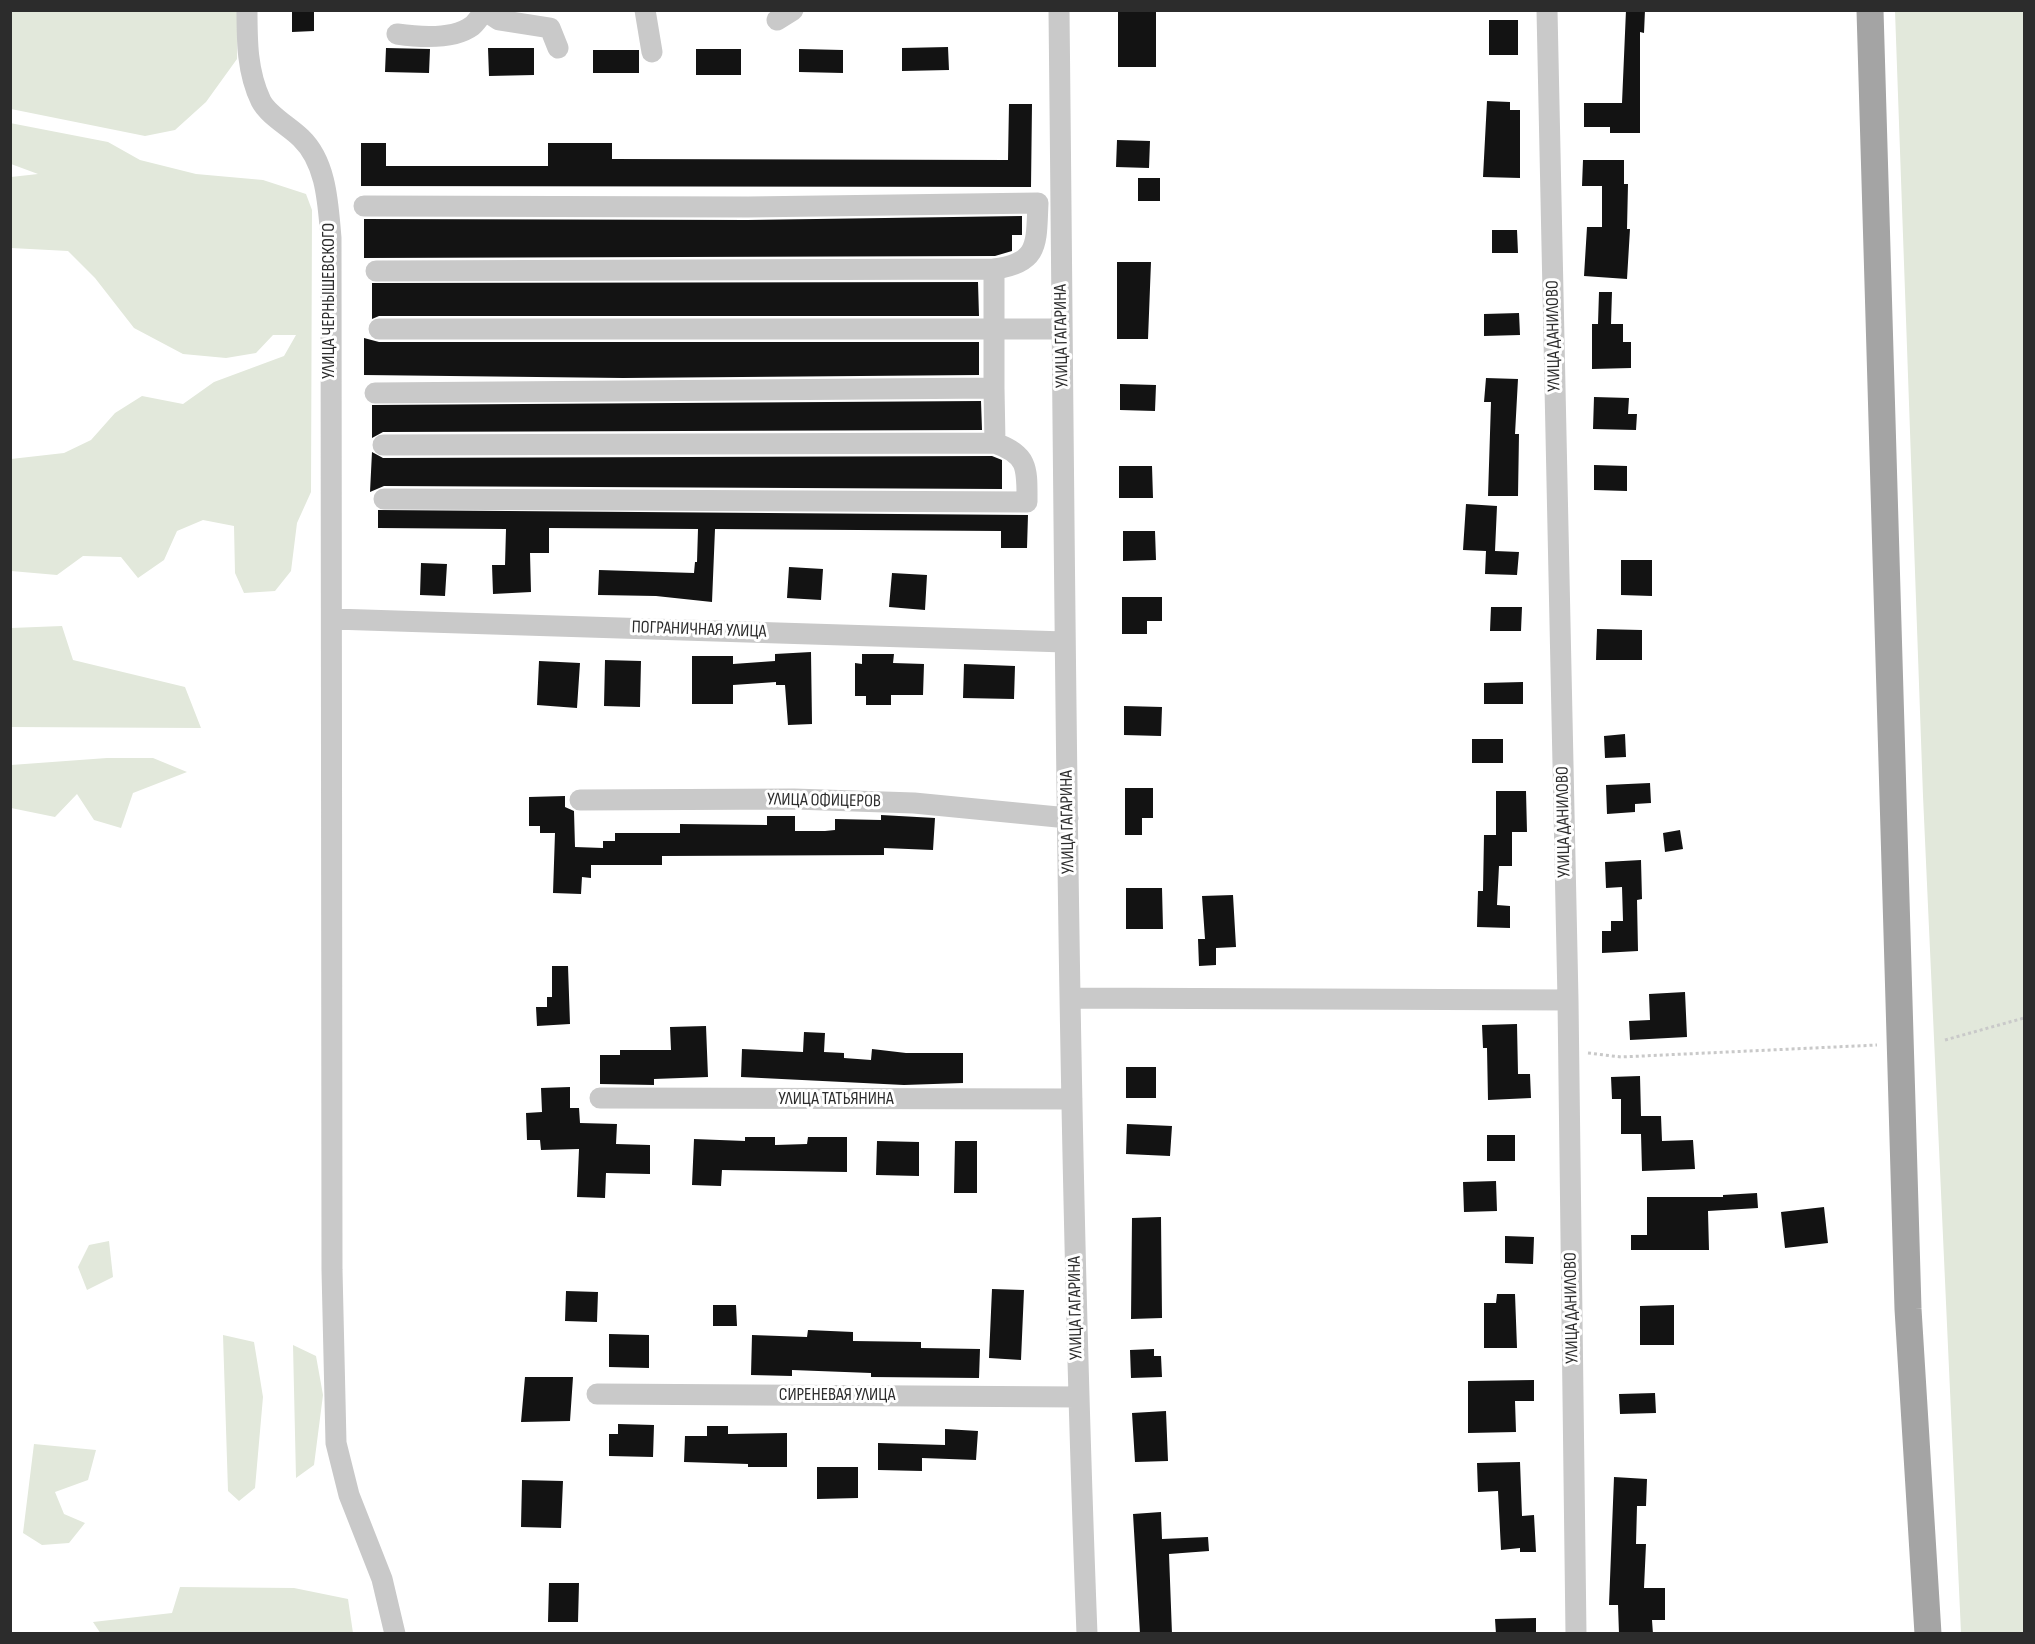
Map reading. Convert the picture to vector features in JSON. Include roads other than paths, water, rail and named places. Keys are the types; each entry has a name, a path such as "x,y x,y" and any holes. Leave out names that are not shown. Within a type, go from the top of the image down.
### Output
{"main road":[{"path":"1870,10 1908,1309 1928,1634"}],"street":[{"name":"УЛИЦА ЧЕРНЫШЕВСКОГО","path":"247,10 247,52 261,103 304,140 319,166 327,197 331,238 329,511 333,619 332,1270 336,1443 349,1496 382,1579 395,1634"},
{"path":"645,10 651,52"},
{"name":"УЛИЦА ГАГАРИНА","path":"1059,10 1070,998 1078,1396 1087,1634"},
{"name":"УЛИЦА ДАНИЛОВО","path":"1547,10 1568,1000 1576,1634"},
{"path":"397,34 421,37 453,33 471,27 484,11 499,20 550,28 558,48"},
{"path":"364,206 748,207 1038,203 1036,244 1028,258 1015,266 994,269 376,272"},
{"path":"994,269 994,443"},
{"path":"379,329 1062,329"},
{"path":"375,393 994,388"},
{"path":"383,445 994,443 1011,449 1021,458 1027,469 1027,502 384,499"},
{"name":"ПОГРАНИЧНАЯ УЛИЦА","path":"333,619 1065,642"},
{"name":"УЛИЦА ОФИЦЕРОВ","path":"580,800 794,799 914,802 1068,818"},
{"path":"1070,998 1568,1000"},
{"name":"УЛИЦА ТАТЬЯНИНА","path":"600,1098 1072,1099"},
{"name":"СИРЕНЕВАЯ УЛИЦА","path":"597,1394 1078,1396"}]}
